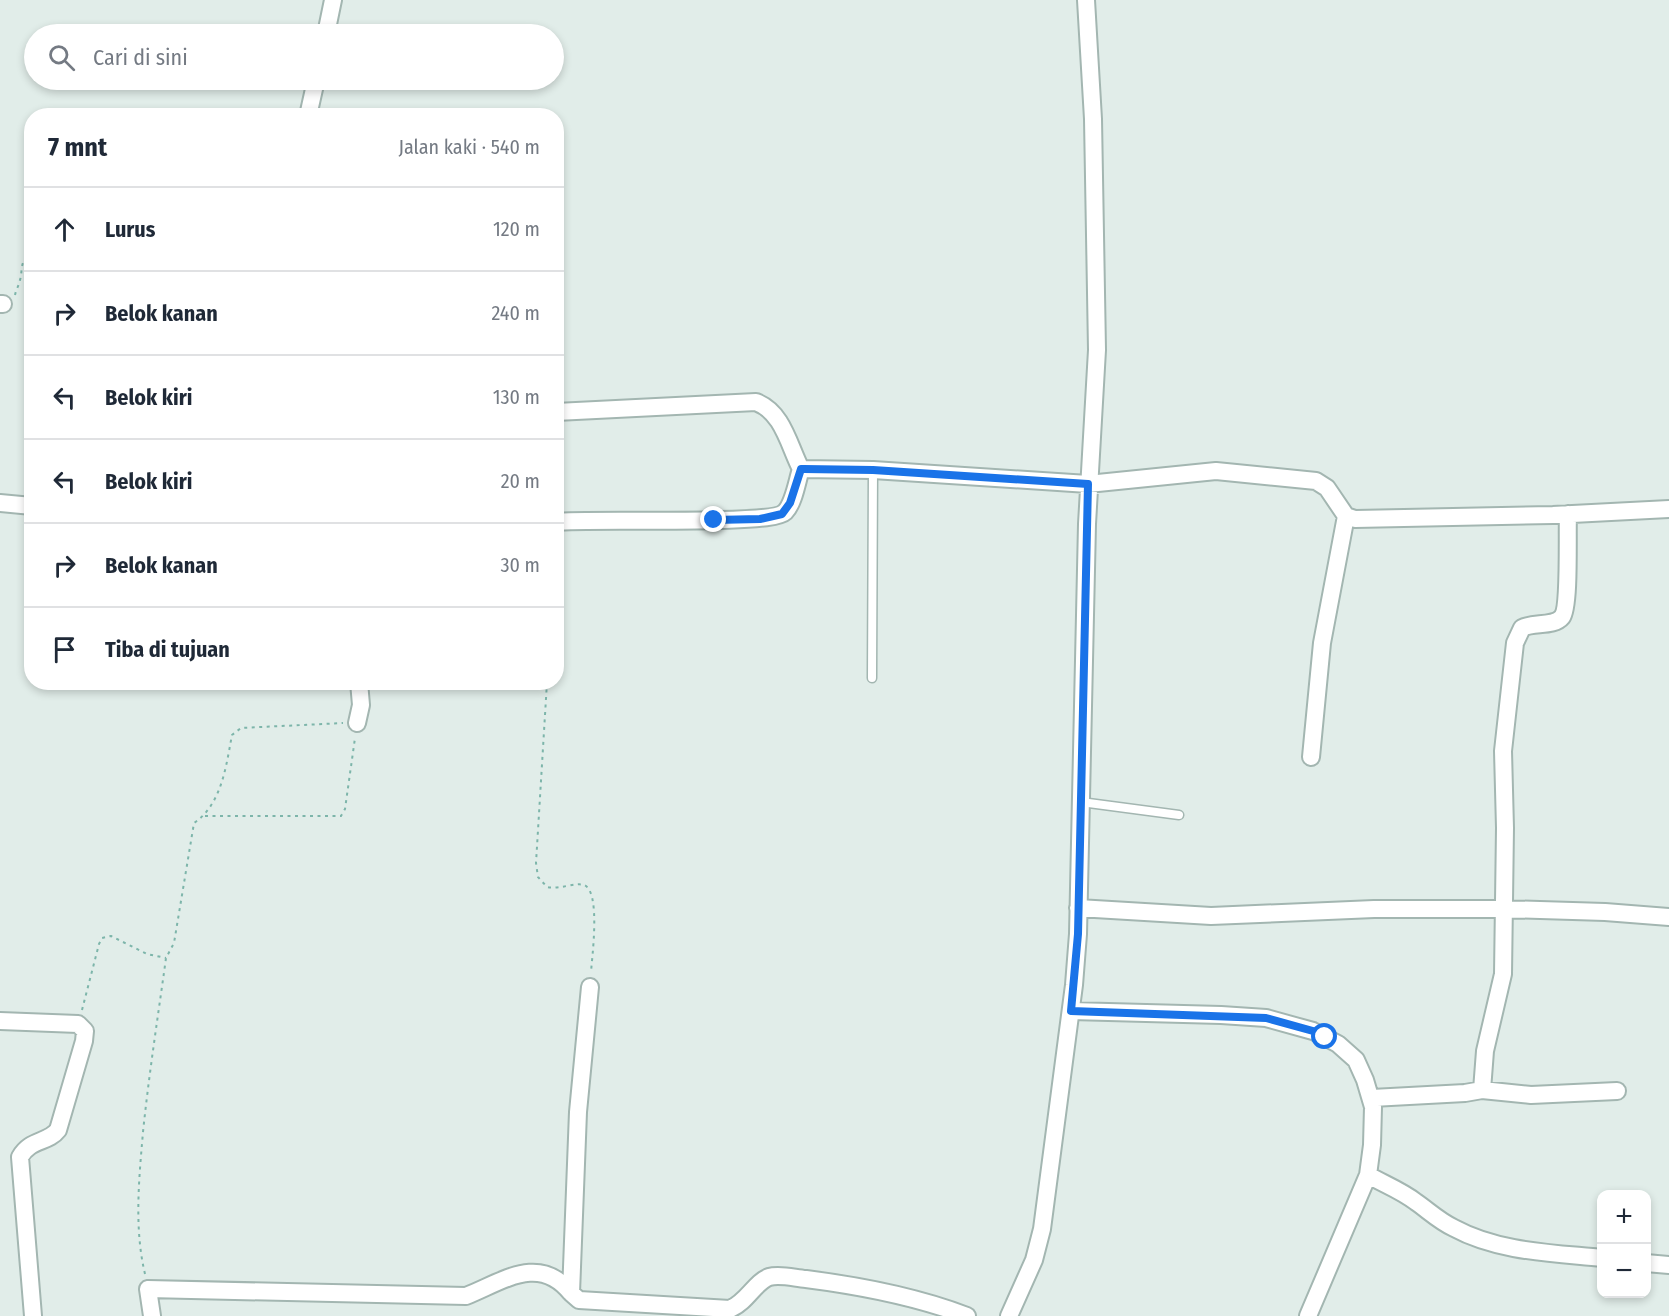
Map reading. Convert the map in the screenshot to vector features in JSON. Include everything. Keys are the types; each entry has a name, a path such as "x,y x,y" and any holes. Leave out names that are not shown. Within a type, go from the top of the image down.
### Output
{"street":[{"path":"328,24 333,0"},
{"path":"1009,1316 1034,1260 1041,1229 1077,958 1088,484 1096,374 1097,324 1094,119 1086,0"},
{"path":"310,108 314,90"},
{"path":"564,412 756,402 769,408 779,420 801,469 787,510 775,517 735,520 564,521"},
{"path":"801,469 873,470 1088,484 1216,471 1297,478 1316,481 1327,488 1346,516 1355,519 1383,520 1669,509"},
{"path":"0,503 24,505"},
{"path":"1482,1090 1485,1051 1503,974 1505,828 1503,751 1515,643 1522,628 1558,620 1564,615 1567,597 1568,514"},
{"path":"1311,757 1322,643 1346,516"},
{"path":"357,723 361,705 359,690"},
{"path":"1078,908 1211,916 1374,909 1504,909 1605,912 1669,917"},
{"path":"571,1293 578,1112 590,987"},
{"path":"1071,1011 1266,1018 1313,1031 1338,1044 1356,1060 1372,1098 1373,1121 1368,1175 1308,1316"},
{"path":"0,1021 78,1024 85,1031 58,1130 54,1135 32,1143 23,1151 19,1162 33,1316"},
{"path":"1372,1098 1482,1090 1530,1095 1617,1091"},
{"path":"1368,1175 1416,1201 1434,1217 1455,1229 1483,1240 1516,1248 1597,1257"},
{"path":"1651,1263 1669,1265"},
{"path":"152,1316 148,1289 466,1296 502,1279 520,1274 540,1274 560,1280 579,1300 724,1310 736,1307 766,1278 776,1276 822,1281 909,1296 967,1316"}],"lane":[{"path":"872,678 873,470"},
{"path":"1080,802 1179,815"}],"path":[{"path":"2,304 14,297 24,260"},
{"path":"547,690 536,863 538,877 547,887 555,889 583,884 592,892 595,908 590,987"},
{"path":"148,1289 140,1255 138,1222 148,1080 166,958 174,943 194,823 205,816 221,788 232,735 235,731 241,728 357,723 345,809 341,816 205,816"},
{"path":"78,1024 102,938 111,936 147,954 166,958"}],"route":[{"path":"714,520 760,519 782,514 790,503 801,469 873,470 1088,484 1078,934 1071,1011 1266,1018 1313,1031 1325,1037"}]}
